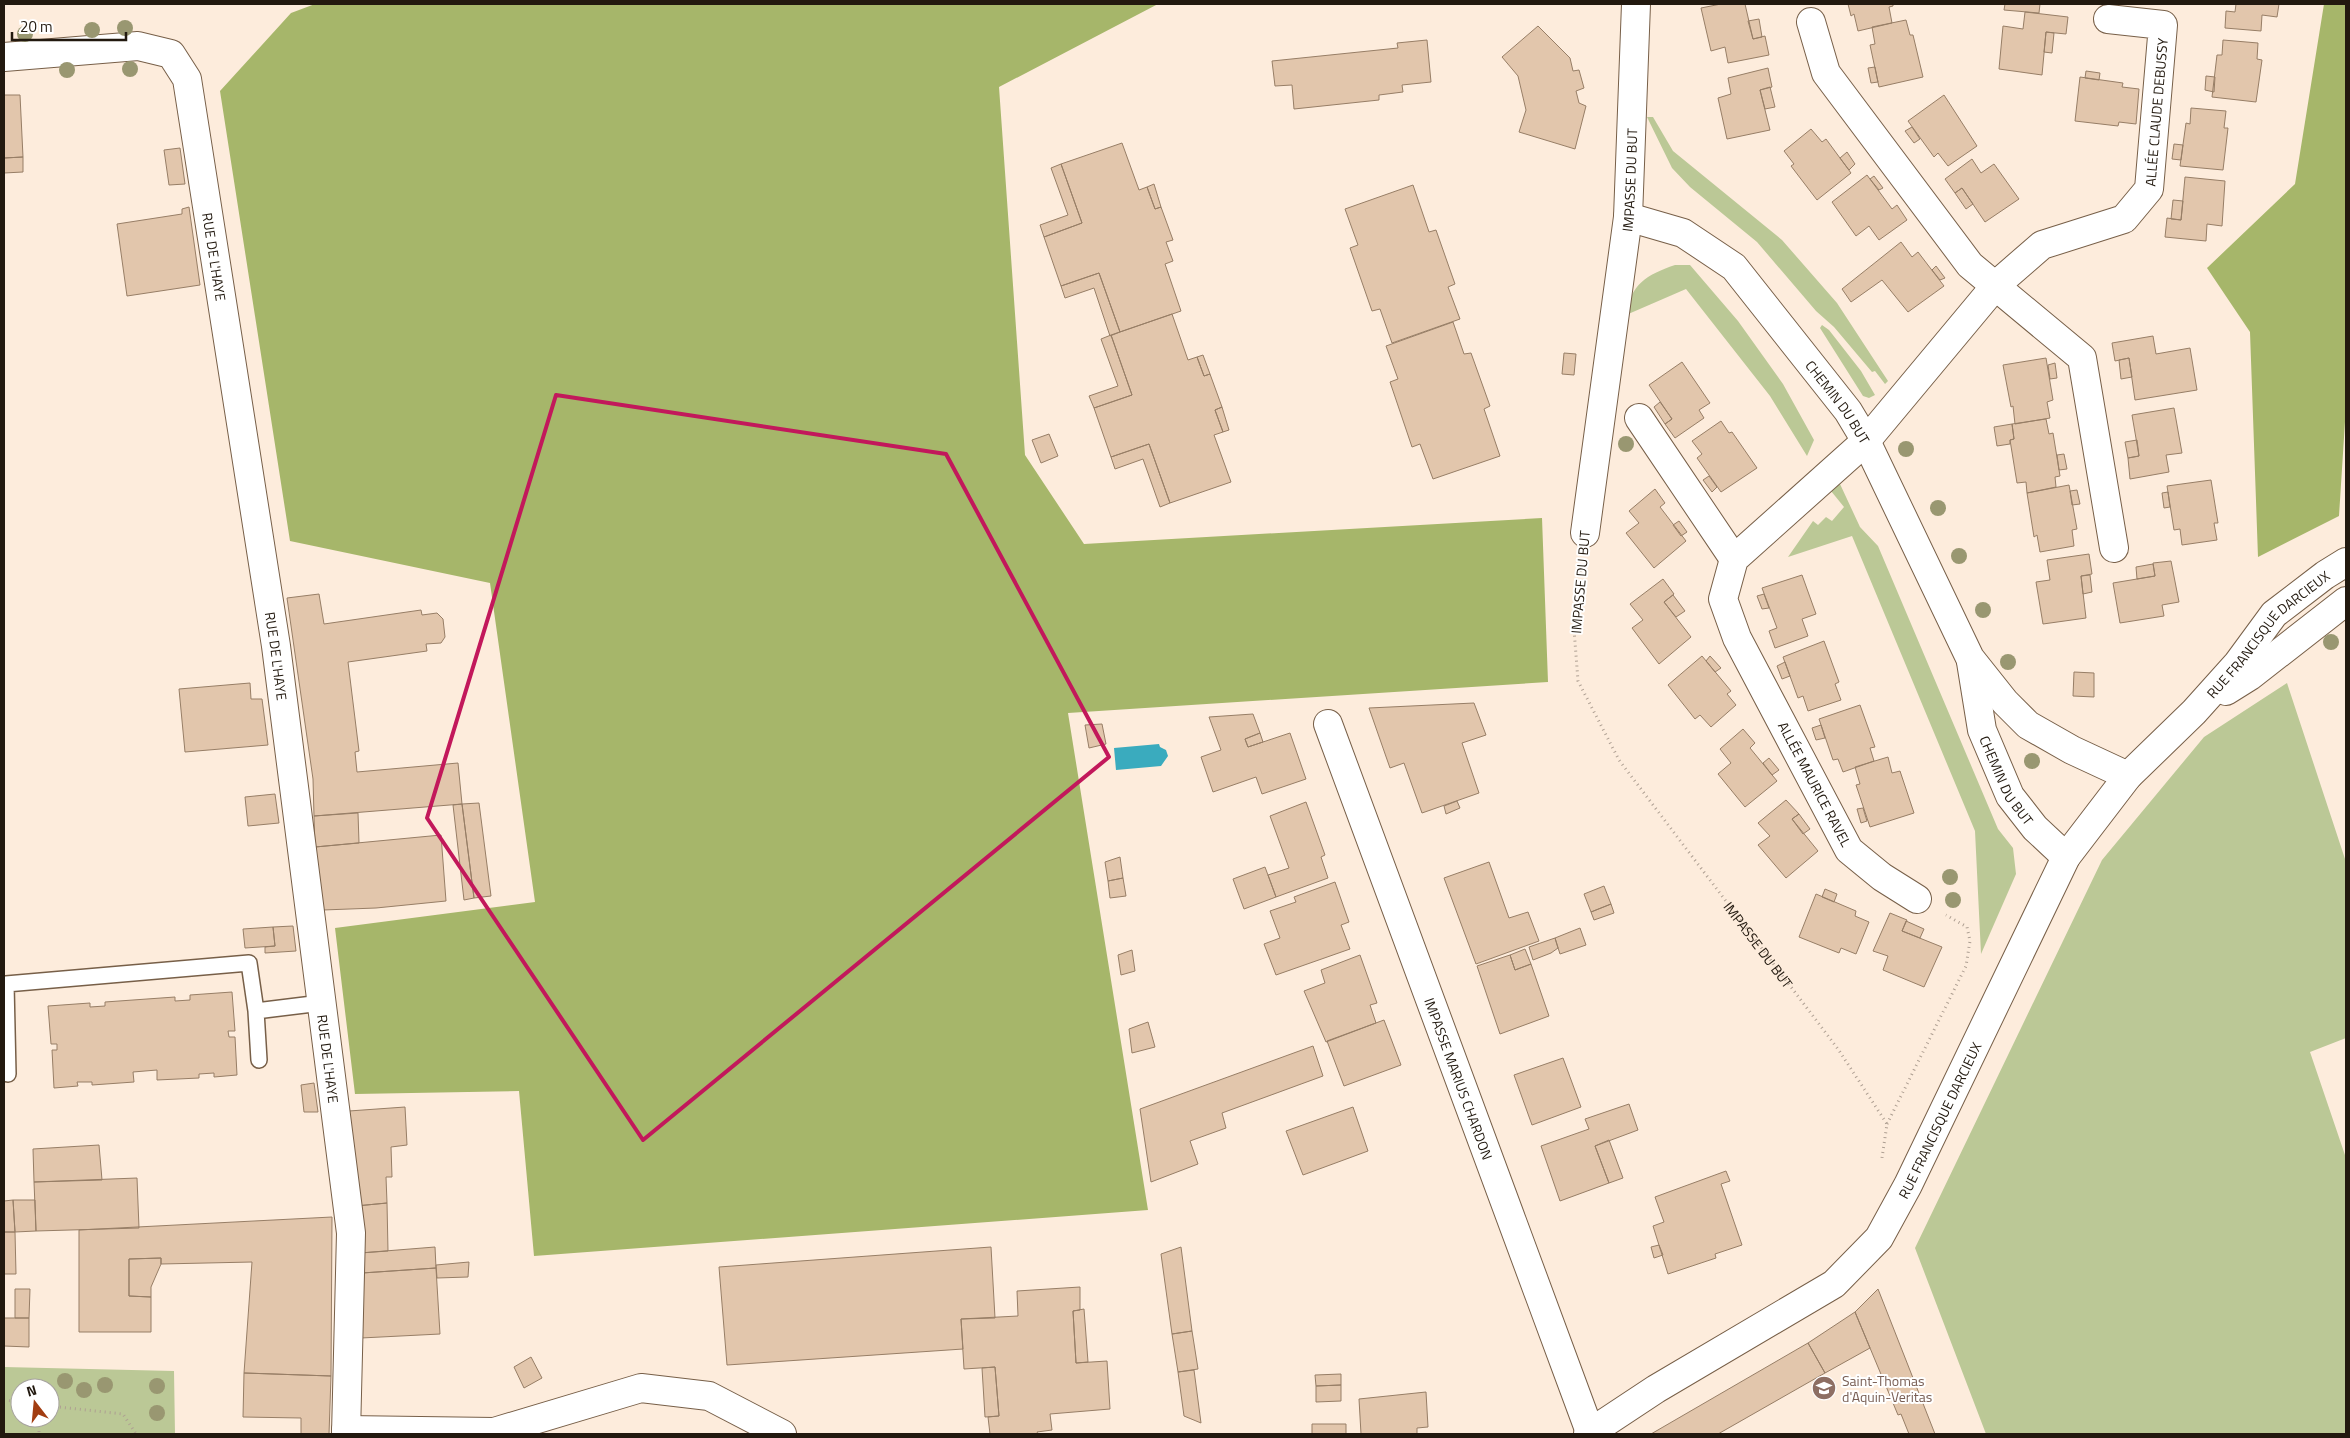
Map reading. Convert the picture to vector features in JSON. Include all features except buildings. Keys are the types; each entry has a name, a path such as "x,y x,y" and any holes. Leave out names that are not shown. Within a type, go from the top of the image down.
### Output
{"street":[{"name":"IMPASSE DU BUT","path":"1584,533 1628,217 1636,4"},
{"name":"ALLÉE CLAUDE DEBUSSY","path":"1866,441 1996,285 2042,245 2124,219 2149,189 2163,24 2108,18"},
{"path":"1811,22 1826,73 1970,265 2082,358 2114,548"},
{"name":"RUE DE L'HAYE","path":"4,57 138,46 171,54 187,79 276,646 350,1233 346,1432"},
{"name":"CHEMIN DU BUT","path":"1628,217 1683,233 1734,267 1848,411 1866,441 1970,658 2005,702 2028,725 2072,750 2128,776"},
{"path":"1639,418 1734,559 1866,441"},
{"name":"ALLÉE MAURICE RAVEL","path":"1734,559 1723,599 1737,638 1849,850 1882,877 1917,899"},
{"name":"RUE FRANCISQUE DARCIEUX","path":"1589,1433 1656,1389 1834,1284 1878,1238 1908,1185 2066,857 2128,776 2194,712 2238,663 2274,614 2325,575 2346,562"},
{"name":"RUE FRANCISQUE DARCIEUX","path":"2194,712 2250,676 2346,601"},
{"name":"CHEMIN DU BUT","path":"1970,658 1982,730 2010,796 2034,828 2066,857"},
{"name":"IMPASSE MARIUS CHARDON","path":"1328,724 1589,1433"},
{"path":"346,1432 494,1432 641,1388 709,1396 782,1434"}],"lane":[{"path":"8,1074 6,984 249,963 256,1011 259,1060"},
{"path":"256,1011 321,1003"}],"path":[{"name":"IMPASSE DU BUT","path":"1584,533 1574,629 1578,681 1614,752 1838,1048 1887,1124"},
{"path":"1908,1185 1882,1159 1887,1124 1966,966 1970,941 1967,927 1917,899"},
{"path":"60,1407 123,1414 136,1434"}],"highlighted area":[{"path":"556,395 946,454 1109,757 643,1140 427,818"}],"green space":[{"path":"315,4 1158,4 999,87 1025,455 1084,544 1542,518 1548,682 1068,713 1148,1210 534,1256 519,1091 355,1094 335,928 535,902 490,583 290,541 220,91 291,13"},
{"path":"2324,4 2346,4 2346,406 2339,516 2258,557 2250,332 2207,268 2295,184"},
{"path":"1647,117 1653,117 1673,151 1782,240 1837,303 1888,381 1885,384 1875,371 1872,372 1834,327 1816,311 1757,242 1690,187 1672,168"},
{"path":"1675,265 1690,265 1738,321 1783,384 1814,440 1807,456 1770,396 1686,289 1626,315 1628,304 1641,282"},
{"path":"1822,325 1829,330 1861,371 1875,395 1869,398 1863,396 1820,328"},
{"path":"1840,484 1860,527 1878,546 1998,829 2013,848 2016,874 1981,954 1975,831 1852,536 1788,557 1813,521 1818,525 1826,517 1832,521 1844,507 1831,491"},
{"path":"2287,683 2346,862 2346,1038 2310,1052 2346,1158 2346,1434 1986,1434 1915,1248 2102,860 2204,737"},
{"path":"4,1367 174,1371 175,1434 4,1434"}],"water":[{"path":"1159,744 1160,747 1166,750 1168,756 1161,766 1116,770 1114,748"}],"place":[{"name":"Saint-Thomas d'Aquin-Veritas","path":"1824,1388"}]}
